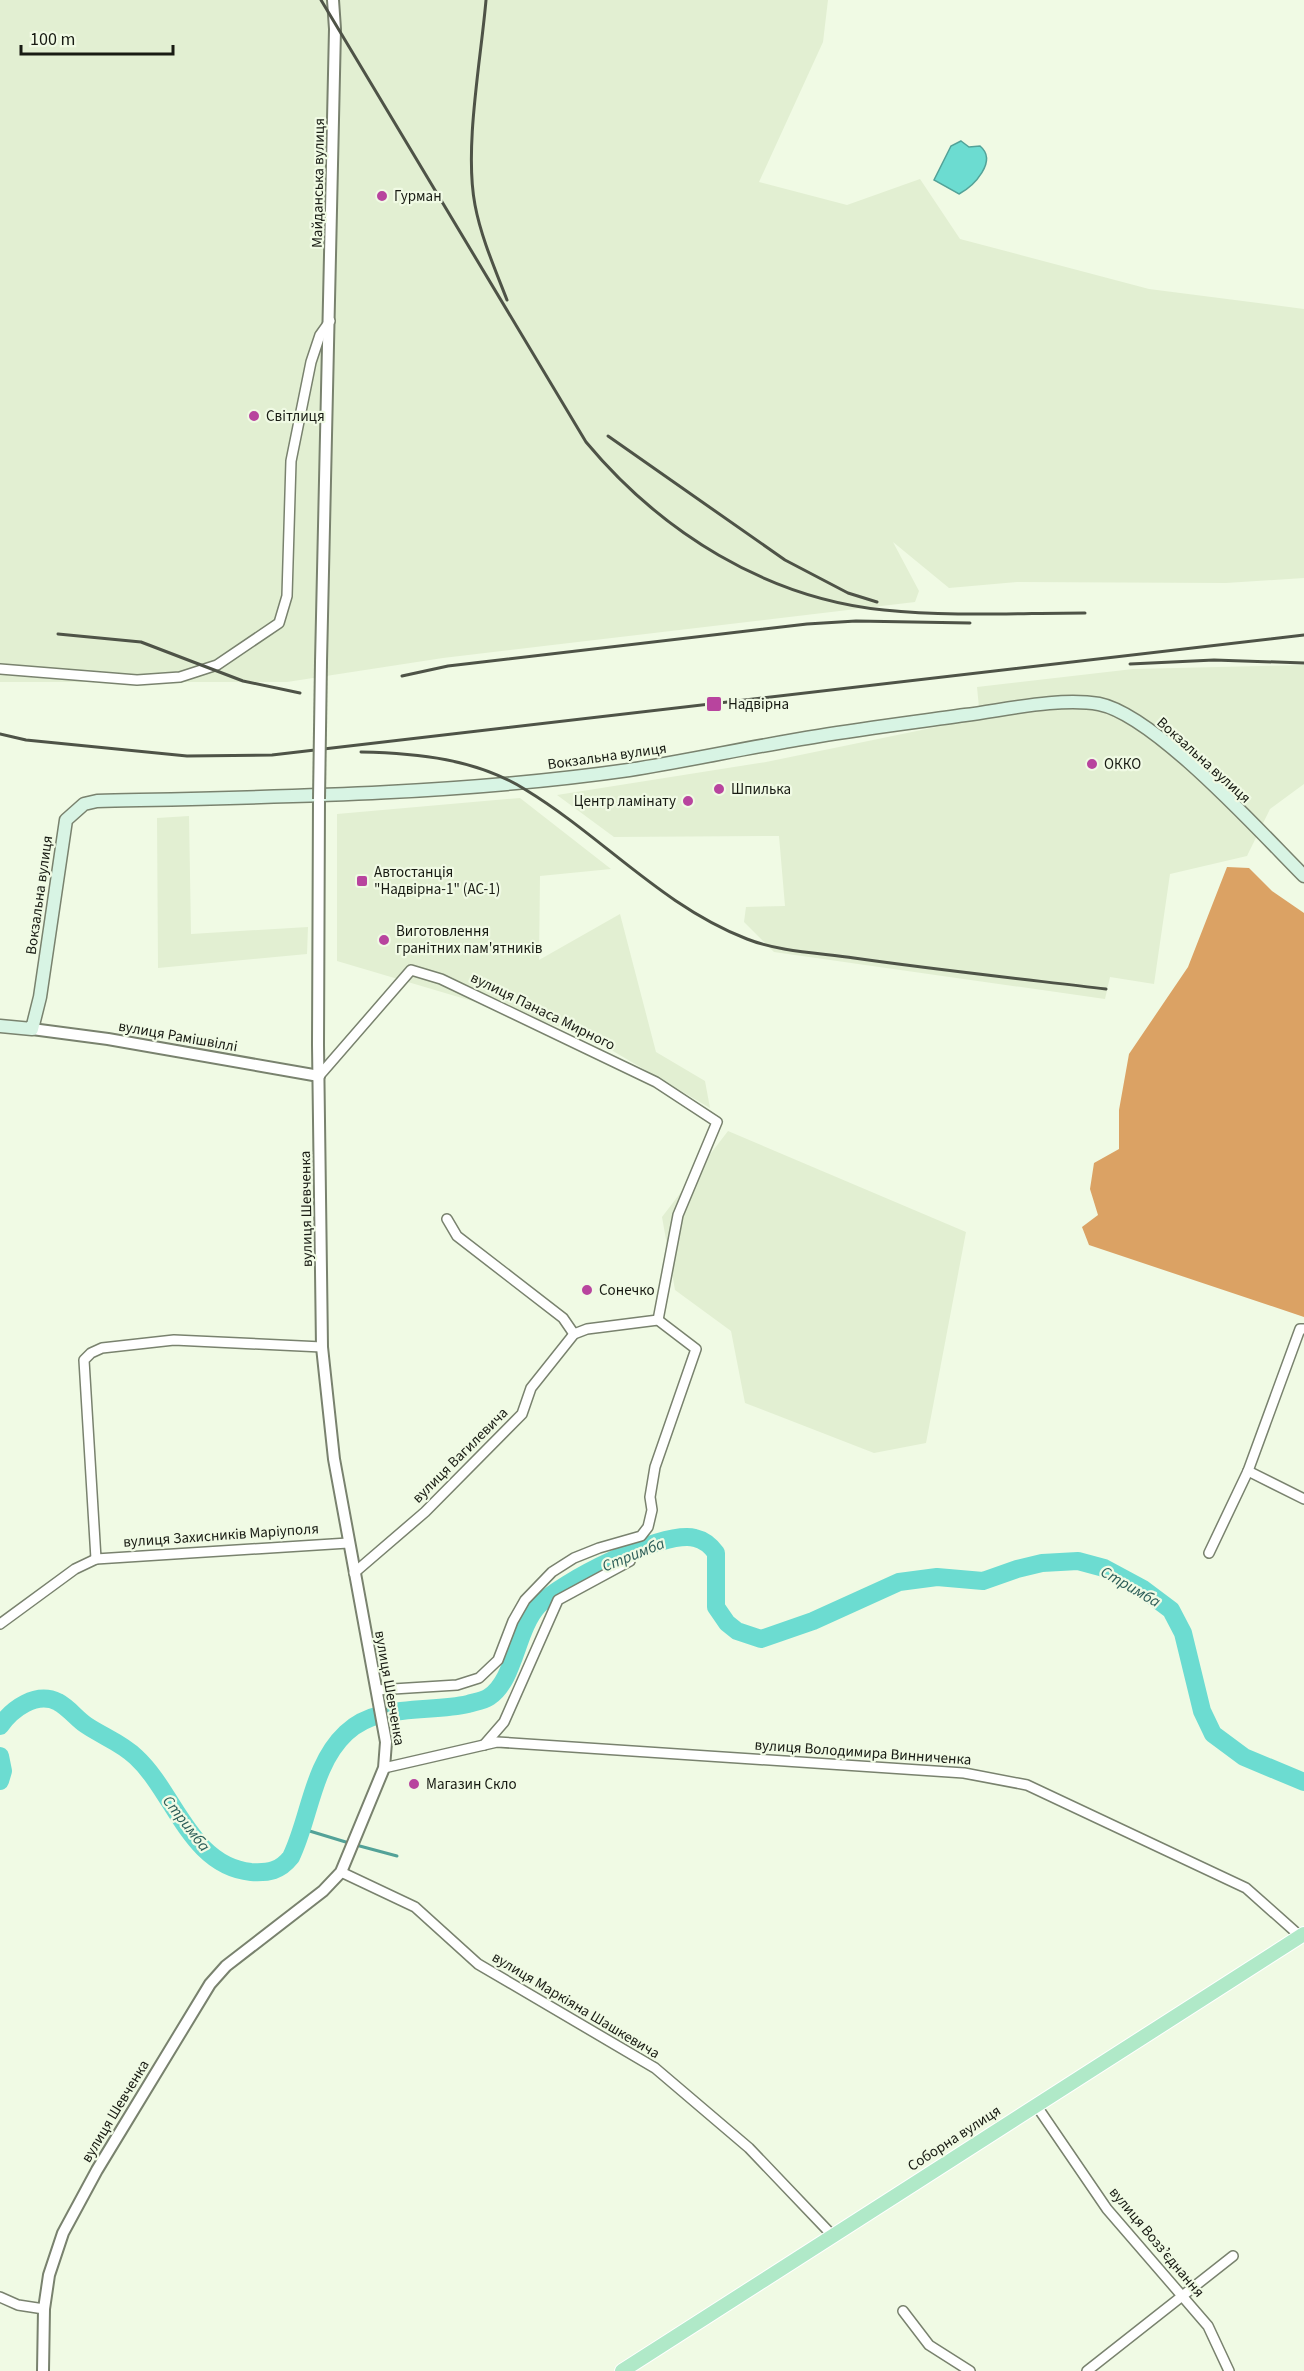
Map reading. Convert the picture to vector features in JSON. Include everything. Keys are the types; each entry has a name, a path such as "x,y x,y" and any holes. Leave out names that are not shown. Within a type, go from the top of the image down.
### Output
{"main road":[{"name":"Вокзальна вулиця","path":"32,1029 40,997 66,820 84,804 97,801 331,796 477,787 630,769 820,736 1036,705 1099,704 1122,712 1154,734 1304,876"},
{"path":"0,1026 32,1029"},
{"name":"Соборна вулиця","path":"622,2371 1302,1935"}],"street":[{"name":"Майданська вулиця","path":"318,1045 321,685 331,319 335,29 333,0"},
{"path":"0,669 137,680 180,677 217,665 279,623 286,596 291,461 299,414 320,335 331,319"},
{"name":"вулиця Панаса Мирного","path":"319,1076 411,970 441,980 656,1082 717,1122 678,1215 658,1320"},
{"name":"вулиця Рамішвіллі","path":"32,1029 108,1039 319,1076"},
{"name":"вулиця Шевченка","path":"43,2371 44,2309 49,2275 63,2233 97,2170 210,1984 226,1966 323,1891 341,1872 384,1768 386,1742 334,1459 322,1347 318,1045"},
{"path":"378,1695 457,1686 479,1678 498,1660 513,1620 525,1600 552,1572 574,1558 640,1536 648,1527 652,1510 650,1497 655,1467 696,1349 658,1320 587,1329 574,1334 563,1318 457,1236 447,1219"},
{"path":"1209,1553 1248,1472 1302,1329"},
{"name":"вулиця Вагилевича","path":"354,1573 425,1512 522,1413 531,1388 574,1334"},
{"path":"96,1559 84,1360 91,1353 102,1348 174,1340 322,1347"},
{"path":"1248,1472 1304,1498"},
{"name":"вулиця Захисників Маріуполя","path":"0,1624 75,1569 96,1559 348,1543"},
{"path":"484,1745 504,1722 558,1600 630,1561"},
{"name":"вулиця Володимира Винниченка","path":"384,1768 497,1742 964,1773 1027,1785 1246,1888 1302,1935"},
{"name":"вулиця Маркіяна Шашкевича","path":"341,1872 415,1907 478,1964 655,2068 749,2148 832,2235"},
{"name":"вулиця Воззʼєднання","path":"1036,2105 1107,2209 1184,2295 1208,2326 1229,2371"},
{"path":"1087,2371 1233,2256"},
{"path":"0,2297 18,2305 44,2309"},
{"path":"903,2311 929,2345 970,2371"}],"shaded area":[{"path":"0,0 828,0 823,42 759,182 847,205 920,179 960,239 1149,289 1304,309 1304,578 1226,583 1017,582 949,588 893,542 919,591 915,602 443,658 287,682 0,682"},
{"path":"1304,665 1304,784 1270,809 1247,856 1170,874 1154,984 1110,977 1105,999 774,952 744,922 746,907 785,906 779,836 614,837 557,795 766,762 980,718 977,687 1133,669"},
{"path":"520,798 611,869 540,876 539,960 620,914 656,1052 705,1081 710,1108 584,1034 337,961 337,814"},
{"path":"189,816 191,934 308,927 307,954 158,968 157,818"},
{"path":"1227,867 1249,868 1272,891 1304,913 1304,1317 1089,1245 1082,1227 1098,1215 1090,1189 1094,1163 1119,1149 1119,1110 1129,1054 1188,967"},
{"path":"728,1131 966,1232 926,1443 874,1453 745,1403 731,1331 675,1290 662,1217"}],"water":[{"path":"961,141 969,147 980,146 985,152 986,159 982,173 959,194 934,180 951,146"}],"waterway":[{"name":"Стримба","path":"0,1726 18,1708 33,1700 50,1699 58,1702 86,1725 136,1757 150,1772 185,1826 213,1857 230,1867 251,1872 274,1870 291,1857 326,1760 346,1733 373,1717 388,1713 453,1707 489,1697 505,1679 531,1616 538,1606 550,1596 589,1572 637,1550 660,1542 695,1538 707,1544 716,1553 716,1607 727,1623 737,1631 761,1639 813,1621 899,1582 937,1577 983,1581 1042,1563 1078,1561 1104,1568 1143,1589 1171,1610 1183,1633 1202,1711 1213,1734 1244,1757 1304,1782"},
{"name":"Стримба","path":"0,1756 3,1771 0,1781"},
{"path":"303,1829 349,1843"},
{"path":"356,1845 397,1856"}],"railway":[{"path":"321,0 586,442 615,475 648,505 682,532 758,575 798,591 840,603 884,610 934,613 1085,613"},
{"path":"486,0 474,103 472,182 481,229 507,300"},
{"path":"608,436 785,560 848,593 877,602"},
{"path":"402,676 448,666 807,624 856,621 970,623"},
{"path":"58,634 141,642 243,681 300,693"},
{"path":"0,734 26,740 187,756 272,755 1304,635"},
{"path":"1130,664 1214,660 1304,663"},
{"path":"361,752 404,754 446,760 487,771 507,780 526,790 581,828 660,890 687,908 747,939 800,952 1106,989"}],"place":[{"name":"Гурман","path":"382,196"},
{"name":"Світлиця","path":"254,416"},
{"name":"Надвірна","path":"714,704"},
{"name":"ОККО","path":"1092,764"},
{"name":"Шпилька","path":"719,789"},
{"name":"Центр ламінату","path":"688,801"},
{"name":"Автостанція \"Надвірна-1\" (АС-1)","path":"362,881"},
{"name":"Виготовлення гранітних пам'ятників","path":"384,940"},
{"name":"Сонечко","path":"587,1290"},
{"name":"Магазин Скло","path":"414,1784"}]}
